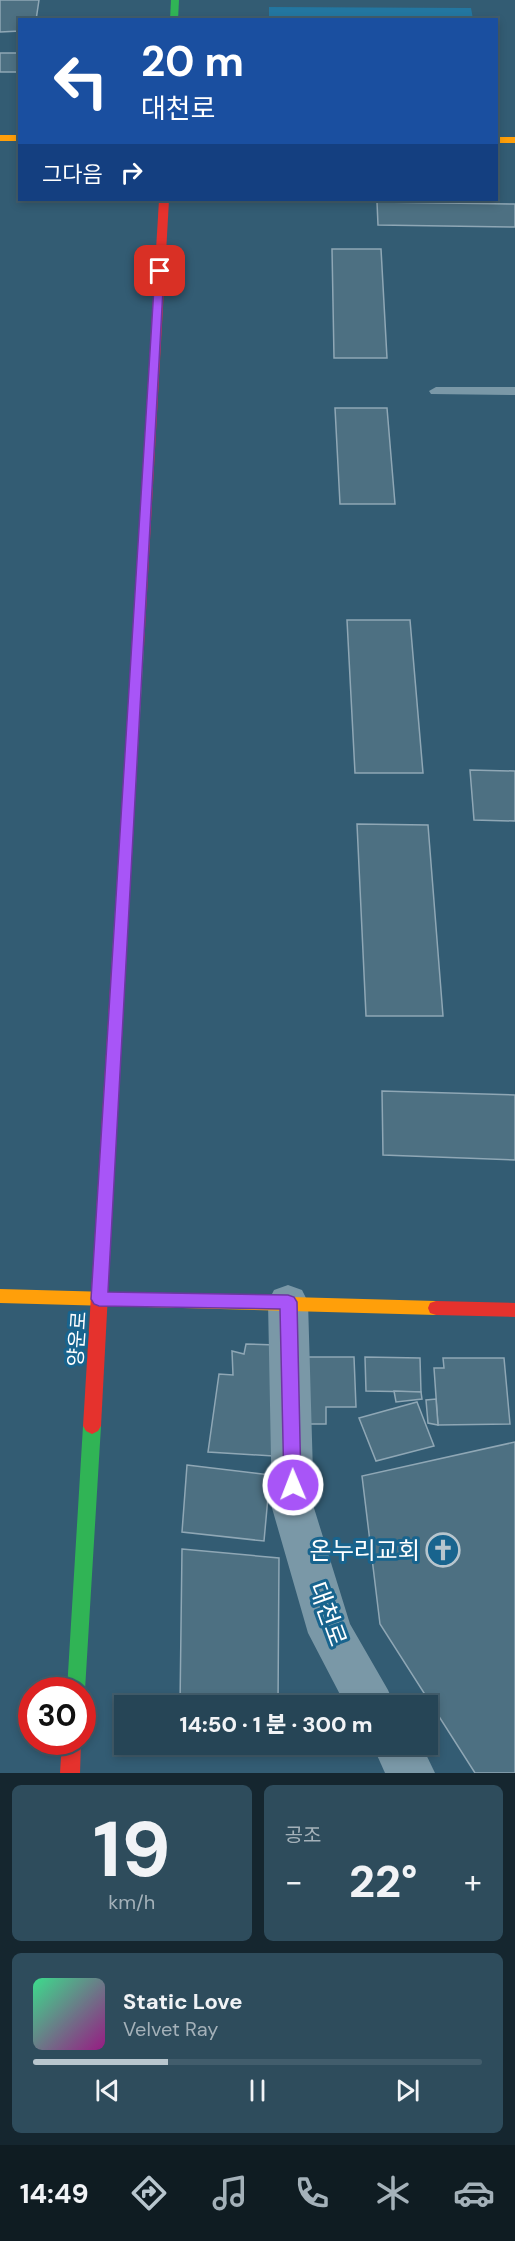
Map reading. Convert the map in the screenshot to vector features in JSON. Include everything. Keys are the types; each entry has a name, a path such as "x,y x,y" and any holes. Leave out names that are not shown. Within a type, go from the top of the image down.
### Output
{"main road":[{"path":"174,18 176,0"},
{"path":"0,138 18,138"},
{"path":"498,140 515,140"},
{"name":"양운로","path":"76,1677 164,201"},
{"path":"0,1296 288,1302 515,1310"},
{"path":"70,1773 71,1755"}],"street":[{"name":"대천로","path":"288,1302 293,1508 330,1633 366,1695"},
{"path":"401,1755 411,1773"}],"lane":[{"path":"436,391 515,391"}],"shaded area":[{"path":"269,7 471,8 473,18 269,18"}],"building":[{"path":"0,0 39,0 36,18 18,18 18,31 0,32"},
{"path":"0,53 18,53 18,72 0,72"},
{"path":"377,202 515,204 515,227 378,225"},
{"path":"332,249 381,249 387,358 334,358"},
{"path":"335,408 387,408 395,504 340,504"},
{"path":"347,620 410,620 423,773 355,773"},
{"path":"470,770 515,771 515,821 474,820"},
{"path":"357,824 428,825 443,1016 366,1016"},
{"path":"382,1091 515,1095 515,1160 383,1155"},
{"path":"246,1344 276,1345 273,1456 208,1452 219,1374 233,1375 232,1351 244,1354"},
{"path":"306,1357 354,1357 356,1407 326,1407 326,1424 307,1424"},
{"path":"365,1357 420,1358 421,1392 366,1391"},
{"path":"443,1358 504,1358 510,1424 438,1425 434,1368 444,1368"},
{"path":"394,1391 421,1392 422,1399 396,1402"},
{"path":"436,1399 438,1425 428,1423 426,1400"},
{"path":"417,1402 434,1446 376,1461 359,1418"},
{"name":"온누리교회","path":"515,1442 515,1773 475,1773 438,1715 438,1695 425,1695 380,1624 362,1476"},
{"path":"187,1465 270,1475 264,1541 182,1532"},
{"path":"182,1549 279,1558 278,1695 180,1695"}],"traffic: fast":[{"path":"174,18 175,0"},
{"path":"118,972 138,647"},
{"path":"77,1677 92,1426"}],"traffic: slow":[{"path":"0,138 18,138"},
{"path":"498,140 515,140"},
{"path":"0,1296 436,1308"}],"traffic: jam":[{"path":"138,647 164,201"},
{"path":"92,1426 118,972"},
{"path":"436,1308 515,1310"},
{"path":"70,1773 71,1755"}],"place":[{"name":"온누리교회","path":"443,1550"}],"route":[{"path":"160,271 99,1299 288,1302 293,1485"}]}
